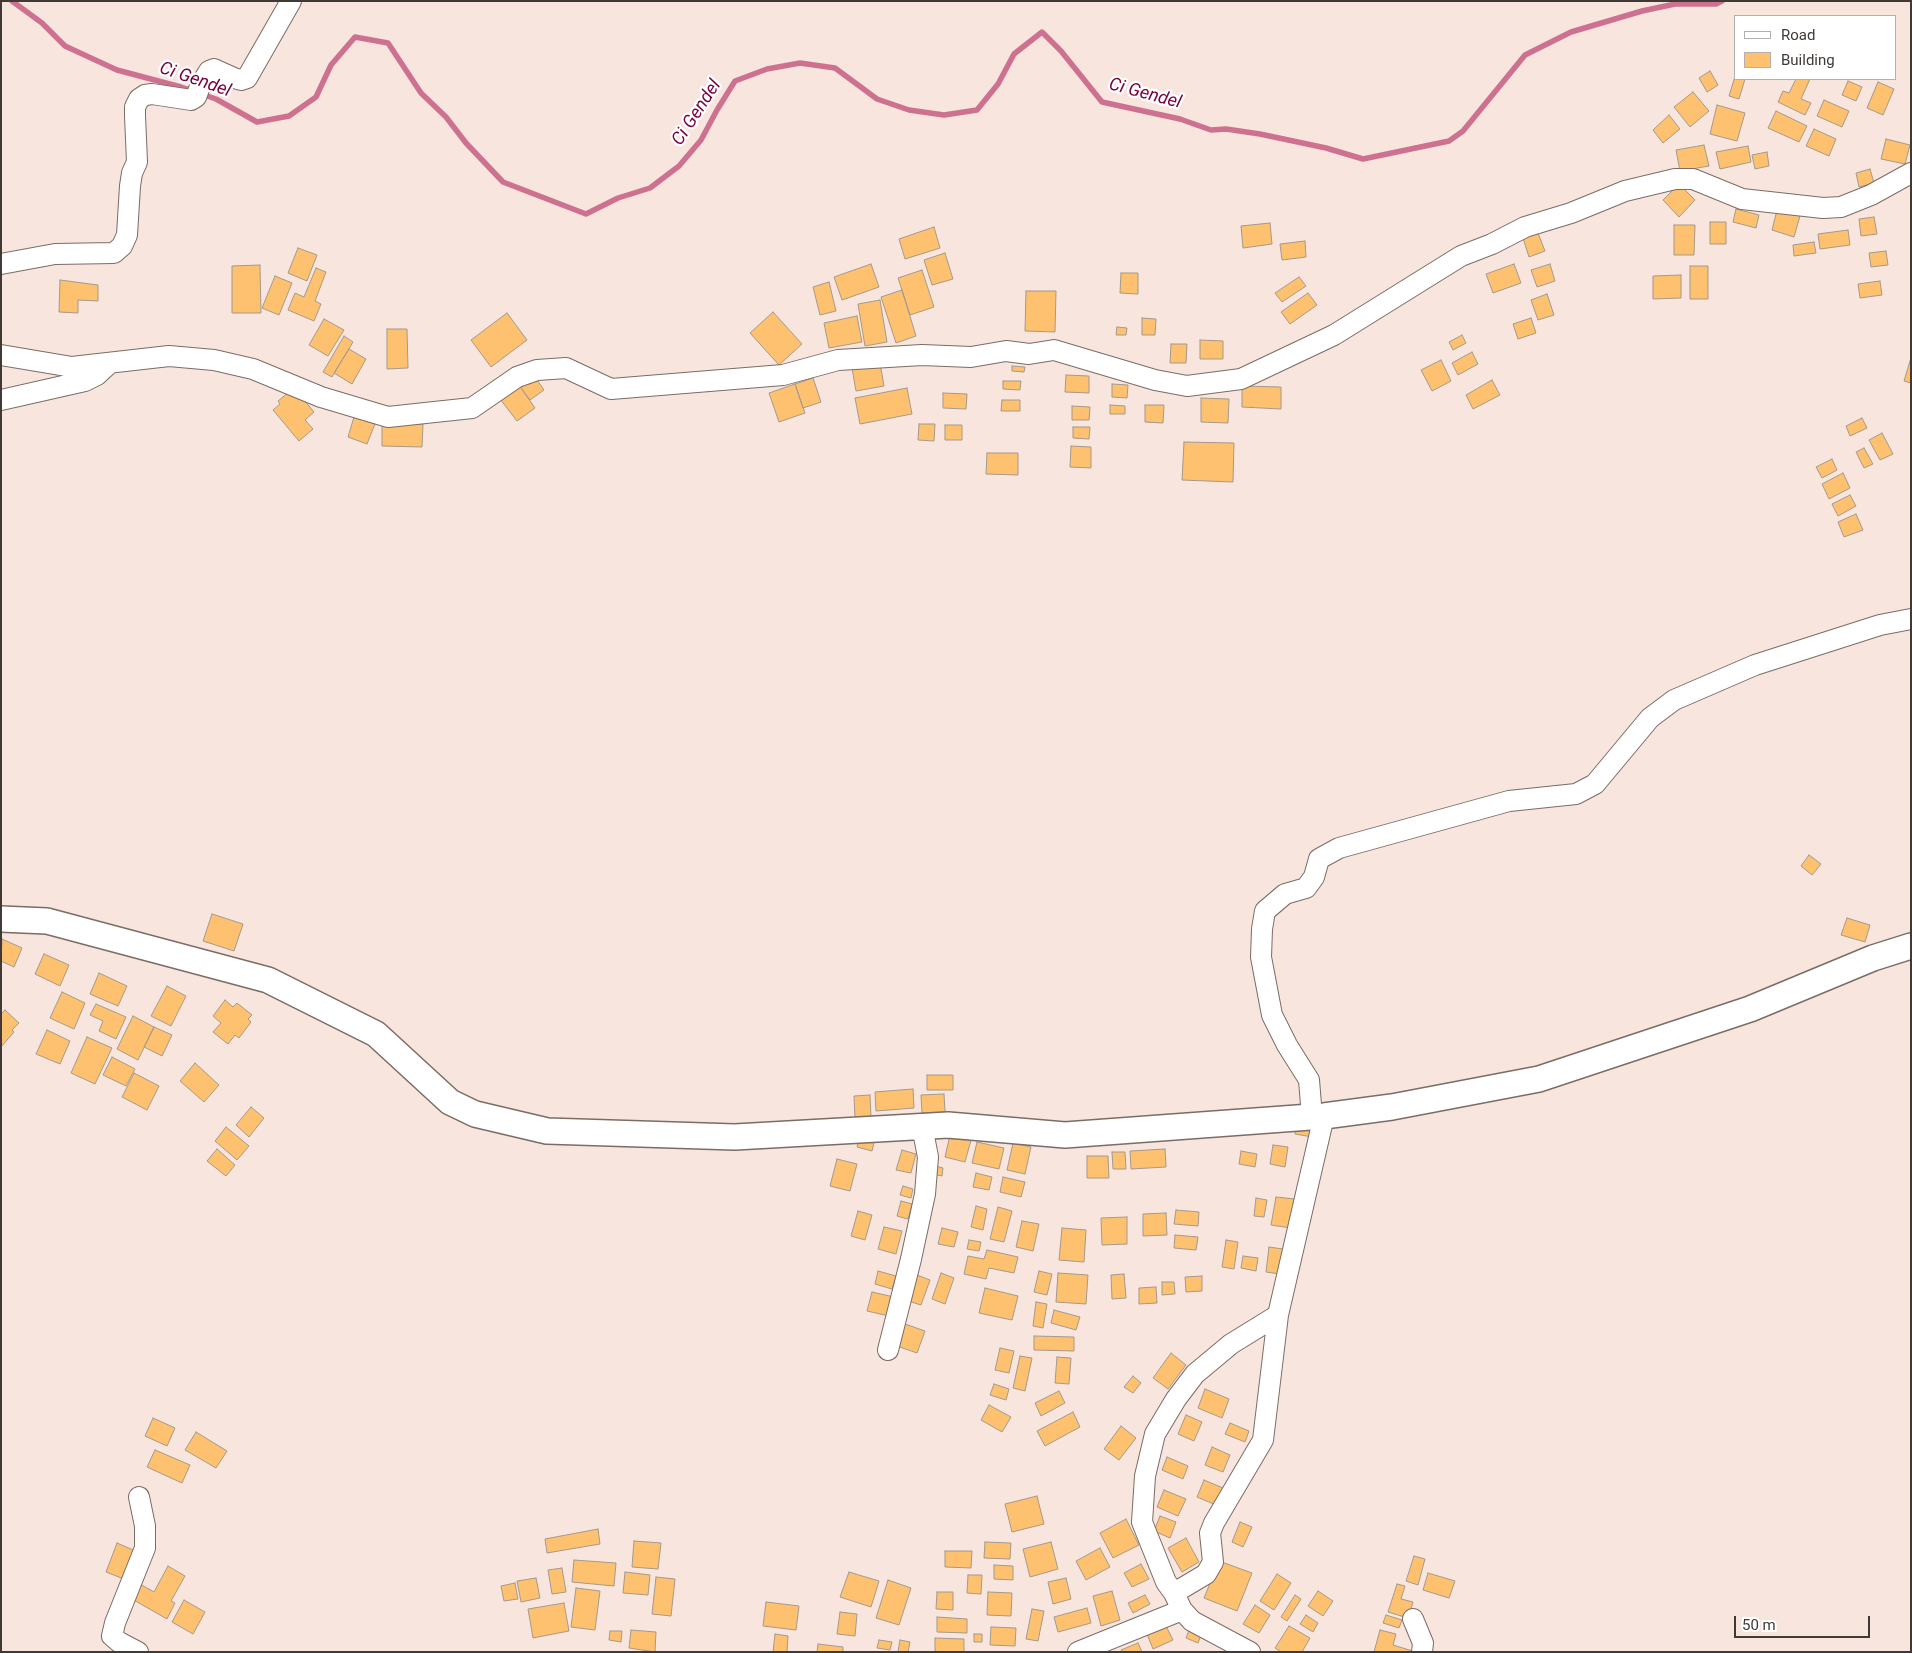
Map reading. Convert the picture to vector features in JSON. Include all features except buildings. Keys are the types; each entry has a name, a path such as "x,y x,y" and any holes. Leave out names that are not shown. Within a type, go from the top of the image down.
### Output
{"street":[{"path":"1,264 55,254 114,253 122,246 127,235 132,173 137,162 135,107 139,100 145,95 152,94 191,100 209,71 214,69 240,80 247,78 291,1"},
{"path":"1,355 72,367 169,356 214,360 253,369 321,397 388,416 472,408 517,376 537,370 566,368 612,389 783,375 838,360 922,355 971,357 1006,351 1029,354 1054,350 1154,380 1186,386 1241,379 1334,335 1461,256 1492,244 1525,227 1571,213 1626,191 1675,179 1693,179 1742,199 1823,208 1841,207 1870,195 1911,173"},
{"path":"1,400 85,381 97,375 110,363"},
{"path":"1078,1652 1178,1601 1206,1574 1213,1562 1210,1533 1214,1523 1263,1440 1278,1315 1318,1116 1309,1080 1287,1045 1272,1015 1261,957 1265,911 1284,894 1306,888 1314,876 1319,859 1338,848 1509,801 1576,794 1595,784 1650,718 1674,700 1755,665 1880,625 1911,619"},
{"path":"1,919 47,921 268,980 376,1034 450,1102 475,1114 547,1131 735,1137 948,1125 1065,1135 1318,1116 1392,1106 1539,1079 1750,1009 1874,958 1911,946"},
{"path":"888,1350 925,1194 928,1157 922,1126"},
{"path":"1250,1652 1192,1621 1166,1582 1142,1522 1145,1476 1156,1434 1176,1399 1195,1374 1231,1344 1278,1315"},
{"path":"138,1652 112,1636 115,1623 145,1548 145,1526 140,1497"},
{"path":"1413,1619 1423,1644 1422,1652"}],"waterway":[{"name":"Ci Gendel","path":"12,1 42,23 65,46 117,70 181,87 216,99 257,122 289,116 316,97 331,65 355,37 388,43 421,93 446,117 466,143 503,182 586,214 618,198 650,188 679,166 701,140 735,81 767,69 800,63 835,68 877,99 909,110 944,115 977,110 998,84 1014,54 1042,32 1061,51 1102,102 1180,119 1211,130 1226,129 1260,134 1326,148 1363,159 1449,141 1463,131 1525,55 1571,32 1642,11 1675,4 1716,4 1722,1"}]}
